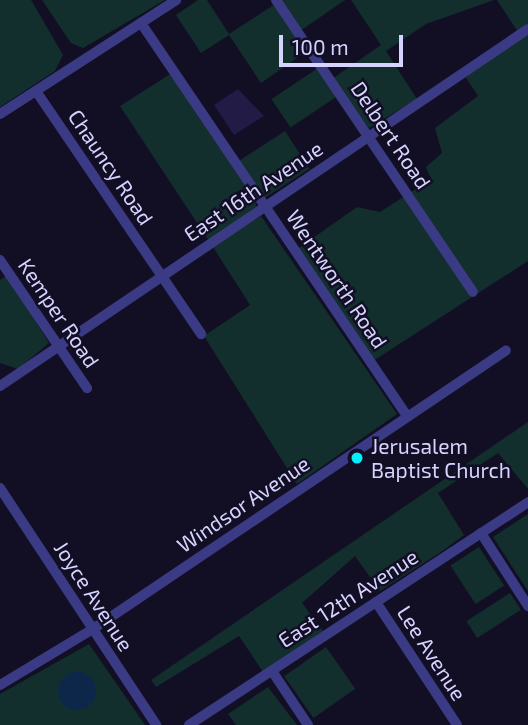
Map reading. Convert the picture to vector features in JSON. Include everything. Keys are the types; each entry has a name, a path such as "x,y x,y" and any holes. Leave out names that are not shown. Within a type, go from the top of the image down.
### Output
{"street":[{"path":"0,114 176,0"},
{"name":"Delbert Road","path":"276,0 473,292"},
{"name":"Wentworth Road","path":"141,23 407,416"},
{"name":"East 16th Avenue","path":"0,386 528,29"},
{"name":"Chauncy Road","path":"36,91 201,334"},
{"name":"Kemper Road","path":"0,260 87,388"},
{"name":"Windsor Avenue","path":"0,685 93,629 506,350"},
{"name":"Joyce Avenue","path":"0,488 156,725"},
{"name":"East 12th Avenue","path":"189,725 528,502"},
{"path":"481,534 528,606"},
{"name":"Lee Avenue","path":"376,602 457,725"},
{"path":"272,671 308,725"}],"green space":[{"path":"0,0 31,0 63,55 55,71 0,107"},
{"path":"42,0 165,0 83,48 71,43"},
{"path":"198,0 207,0 229,34 275,4 307,51 261,83 229,35 201,53 176,15"},
{"path":"279,0 345,0 300,31"},
{"path":"351,0 494,0 426,24 386,51 417,99 369,128 332,79 381,45"},
{"path":"497,0 528,0 528,25 518,32"},
{"path":"528,32 528,261 373,361 296,250 357,207 380,212 431,179 426,167 442,153 435,128 478,96 465,76"},
{"path":"318,68 337,96 291,128 272,99"},
{"path":"172,73 255,199 256,207 209,241 120,106"},
{"path":"285,131 310,169 263,199 238,161"},
{"path":"261,216 397,414 297,484 204,336 250,305 213,247"},
{"path":"7,275 49,343 18,369 0,363 0,280"},
{"path":"528,422 528,489 498,453 438,493 464,535 441,552 380,591 355,556 302,603 323,631 263,672 239,636 156,687 151,680"},
{"path":"528,514 528,591 493,537"},
{"path":"479,547 504,586 476,604 450,566"},
{"path":"510,593 521,610 477,638 466,621"},
{"path":"89,644 145,725 0,725 0,694"},
{"path":"326,647 355,689 313,718 284,676"},
{"path":"268,687 297,725 236,725 228,714"}],"water":[{"path":"77,672 90,678 96,691 90,704 77,710 64,704 58,691 64,678"}],"building":[{"path":"238,89 264,116 234,135 214,105"}],"place":[{"name":"Jerusalem Baptist Church","path":"357,458"}]}
